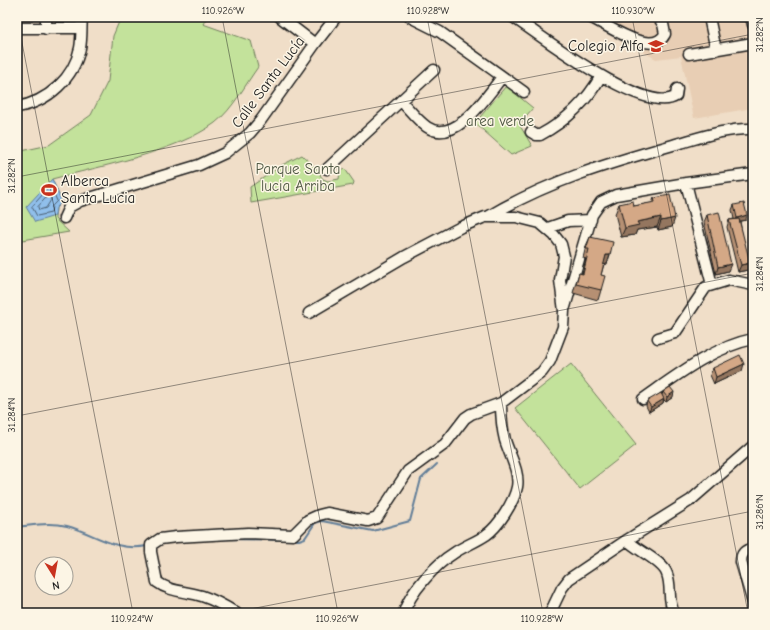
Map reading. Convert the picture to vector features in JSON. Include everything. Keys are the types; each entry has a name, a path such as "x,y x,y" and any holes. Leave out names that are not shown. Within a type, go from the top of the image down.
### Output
{"street":[{"path":"46,17 46,29"},
{"path":"17,107 42,99 56,89 67,76 76,62 81,46 82,17"},
{"path":"280,17 315,44"},
{"name":"Calle Santa Lucía","path":"64,218 69,207 80,201 199,165 212,160 238,145 261,120 336,17"},
{"path":"410,17 440,32 524,92"},
{"path":"513,17 601,76 627,91 657,98 673,98 677,94 677,89"},
{"path":"590,17 634,41 652,44 660,40 665,34 663,24 658,17"},
{"path":"751,17 753,25"},
{"path":"710,22 716,50"},
{"path":"17,28 81,28"},
{"path":"689,54 753,43"},
{"path":"327,169 434,70"},
{"path":"532,132 536,135 540,135 571,114 588,96 601,76"},
{"path":"401,101 432,130 447,131 461,124 502,77"},
{"path":"309,313 404,257 529,194 590,169 717,133 753,129"},
{"path":"564,311 591,220 596,208 609,197 686,183 753,174"},
{"path":"686,183 712,285"},
{"path":"236,613 217,602 202,596 164,588 157,582 151,545 160,539 176,537 248,533 293,535 308,520 328,513 373,520 381,514 408,471 445,444 465,418 471,414 501,403 542,372 550,361 563,327 564,311 560,280 564,256 561,244 548,228 540,223 516,217 486,217"},
{"path":"548,228 568,221 591,220"},
{"path":"658,338 675,333 702,292 712,285 729,280 753,285"},
{"path":"643,399 687,369 732,346 753,339"},
{"path":"404,613 406,604 414,593 442,561 486,536 497,526 509,505 517,487 517,479 501,422 501,403"},
{"path":"550,613 562,588 569,579 627,540 691,500 753,446"},
{"path":"627,540 667,572 668,595 674,613"},
{"path":"753,548 743,552 741,562 753,603"}],"shaded area":[{"path":"562,17 753,17 753,108 694,118 681,56 656,59 596,26"}],"green space":[{"path":"121,17 135,20 138,17 207,17 203,24 251,41 258,67 227,111 215,123 199,133 180,142 137,157 52,179 62,202 56,208 55,219 69,232 17,241 17,152 49,145 91,115 108,81 113,36"},
{"name":"area verde","path":"506,86 533,108 519,124 532,146 511,155 475,123"},
{"name":"Parque Santa lucia Arriba","path":"302,155 317,169 322,169 320,175 323,179 328,181 339,179 340,172 345,169 354,182 353,185 251,203 250,187 282,165"},
{"path":"571,364 636,445 580,489 515,408"}],"water":[{"name":"Alberca Santa Lucia","path":"52,179 62,202 56,208 55,216 35,222 26,207"}],"building":[{"path":"670,195 675,218 661,221 661,217 637,222 639,225 625,228 619,204 633,201 634,206 655,202 654,198"},
{"path":"744,203 747,215 737,218 734,205"},
{"path":"719,212 731,264 718,267 707,215"},
{"path":"739,219 750,263 741,265 729,220"},
{"path":"590,237 613,242 610,255 606,255 601,275 605,276 601,290 576,284 579,273 583,274 589,249 586,249"},
{"path":"740,355 744,364 716,377 713,368"},
{"path":"670,387 674,392 667,397 663,392"},
{"path":"661,393 664,399 651,407 647,401"}],"waterway":[{"path":"221,539 299,540 305,538 315,523 322,521 373,531 410,521 421,479 437,464"},
{"path":"17,527 55,524 77,529 125,547 147,546"}],"place":[{"name":"Colegio Alfa","path":"656,46"},
{"name":"Alberca Santa Lucia","path":"49,190"}]}
